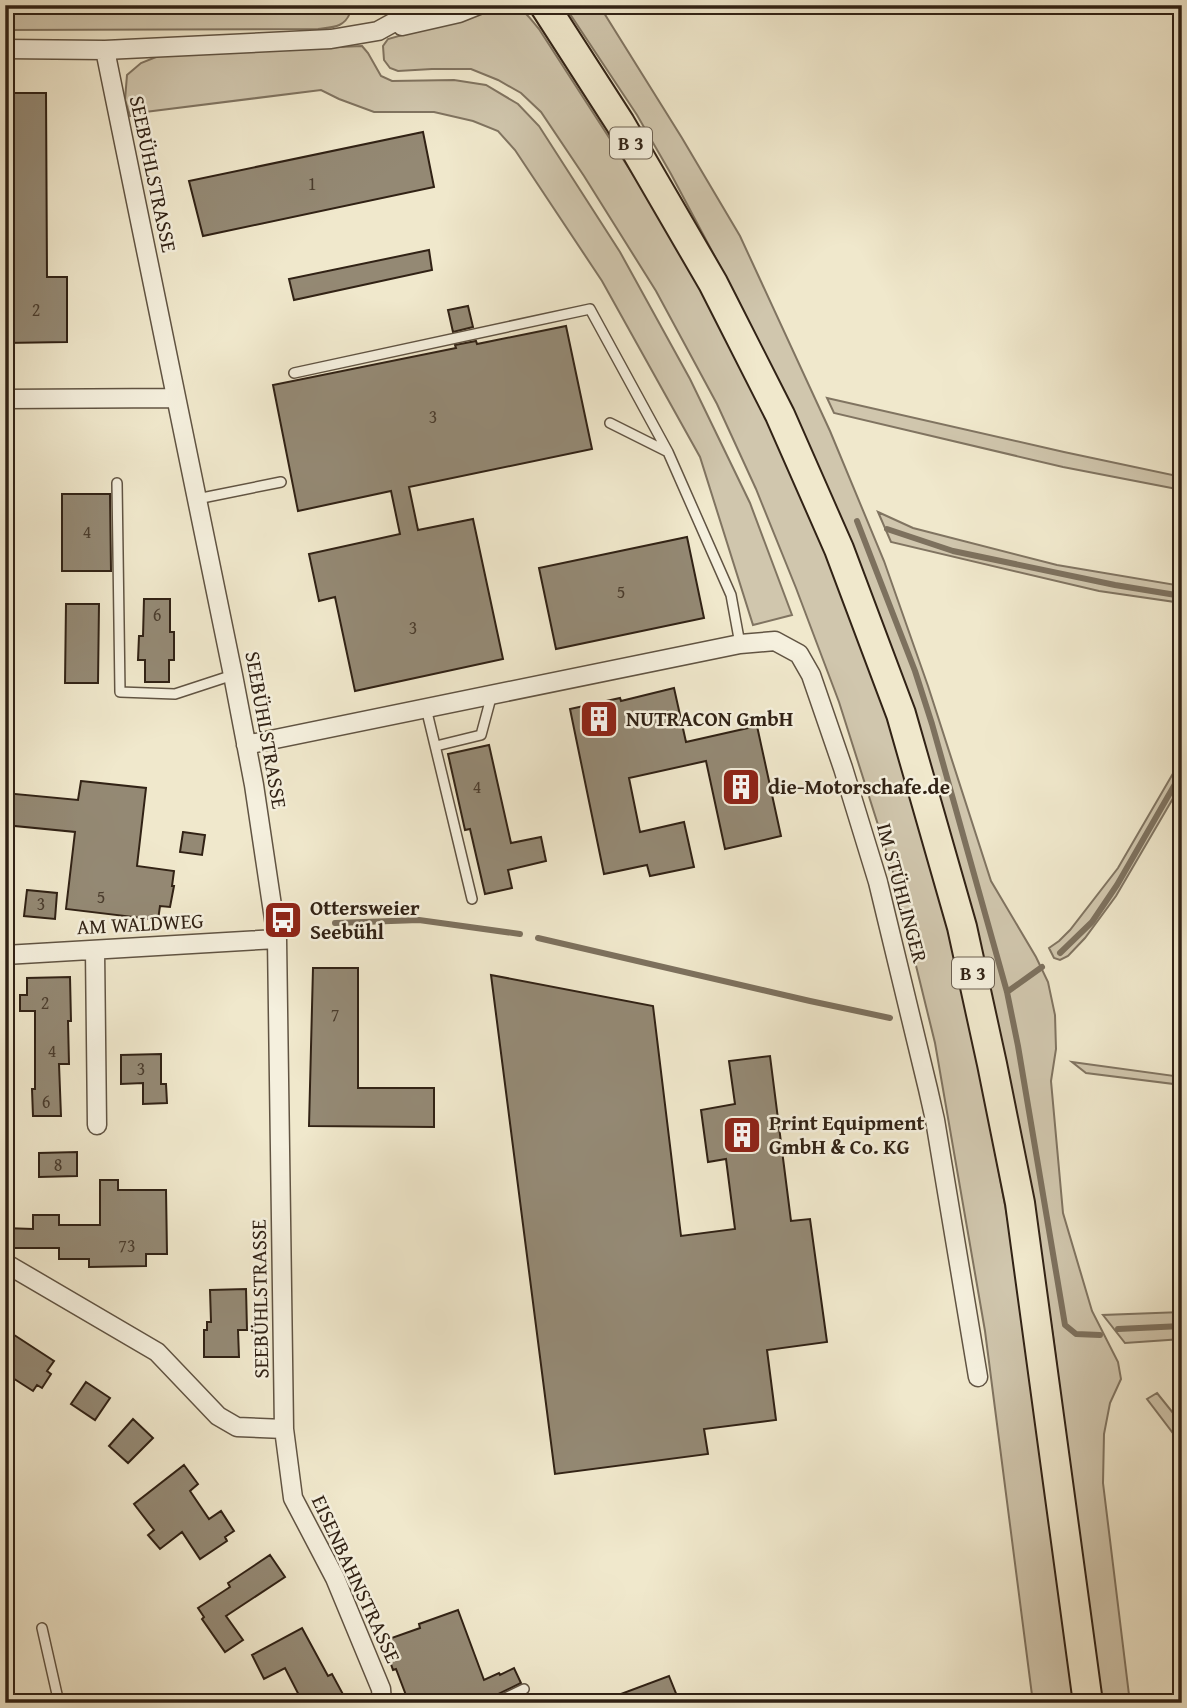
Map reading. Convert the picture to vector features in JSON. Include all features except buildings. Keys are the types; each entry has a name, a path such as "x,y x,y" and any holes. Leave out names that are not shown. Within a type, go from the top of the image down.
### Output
{"main road":[{"name":"B 3","path":"544,5 620,123 713,283 780,415 839,549 901,714 962,927 1020,1203 1088,1703"}],"street":[{"path":"378,31 425,5"},
{"path":"5,49 105,50 331,39 459,13 479,5"},
{"name":"SEEBÜHLSTRASSE","path":"105,50 233,675 254,785 277,939 284,1429"},
{"path":"5,399 176,398"},
{"name":"IM STÜHLINGER","path":"246,745 740,644 775,641 799,654 811,675 843,768 878,882 899,966 935,1120 978,1377"},
{"name":"AM WALDWEG","path":"5,955 277,939"},
{"path":"95,950 97,1125"},
{"path":"5,1263 157,1352 218,1416 237,1427 284,1429"},
{"name":"EISENBAHNSTRASSE","path":"284,1429 293,1498 335,1578 381,1689 382,1703"}],"lane":[{"path":"294,373 590,309 667,452 731,596 740,644"},
{"path":"610,423 667,452"},
{"path":"197,499 281,482"},
{"path":"117,483 120,692 175,694 233,675"},
{"path":"436,746 481,735 492,694"},
{"path":"426,708 472,899"},
{"path":"42,1628 59,1703"},
{"path":"495,1703 524,1689"}],"shaded area":[{"path":"497,5 522,10 539,29 704,290 755,392 809,511 867,656 929,851 970,1018 1017,1269 1074,1703 1033,1703 985,1331 935,1043 893,872 839,702 756,489 717,404 656,291 541,112 521,93 471,69 398,71 390,68 384,60 383,46 388,39"},
{"path":"564,5 599,5 740,236 830,431 884,561 991,881 1048,982 1055,1015 1056,1049 1051,1081 1063,1213 1092,1311 1118,1362 1121,1379 1110,1403 1104,1434 1103,1483 1130,1703 1099,1703 1053,1336 1007,1071 972,911 897,666 816,465 738,300 637,115"},
{"path":"104,10 350,13 341,24 318,29 5,30 5,12"},
{"path":"362,46 381,76 392,81 454,80 486,85 518,104 539,126 620,252 690,379 750,503 792,615 753,625 700,457 602,281 515,150 498,131 473,121 434,112 374,112 321,90 130,116 125,100 127,75 141,63 161,55"},
{"path":"827,398 1182,477 1182,490 1063,467 834,413"},
{"path":"878,512 913,528 1057,565 1182,586 1182,603 1099,591 891,542"},
{"path":"1182,758 1182,783 1116,896 1068,956 1060,960 1054,958 1049,948 1070,930 1118,868"},
{"path":"1072,1062 1182,1077 1182,1085 1086,1073"},
{"path":"1182,1312 1182,1339 1125,1343 1103,1315"},
{"path":"1157,1393 1182,1424 1182,1445 1147,1399"}],"waterway":[{"path":"857,521 915,671 932,724 1007,992 1065,1325 1076,1334 1100,1335"},
{"path":"887,529 953,551 1115,585 1182,596"},
{"path":"1060,953 1092,922 1117,885 1182,772"},
{"path":"335,923 419,920 520,934"},
{"path":"538,938 890,1018"},
{"path":"1007,992 1042,967"},
{"path":"1118,1329 1182,1326"}],"place":[{"name":"NUTRACON GmbH","path":"599,719"},
{"name":"die-Motorschafe.de","path":"741,787"},
{"name":"Ottersweier Seebühl","path":"283,920"},
{"name":"Print Equipment GmbH & Co. KG","path":"742,1135"}]}
